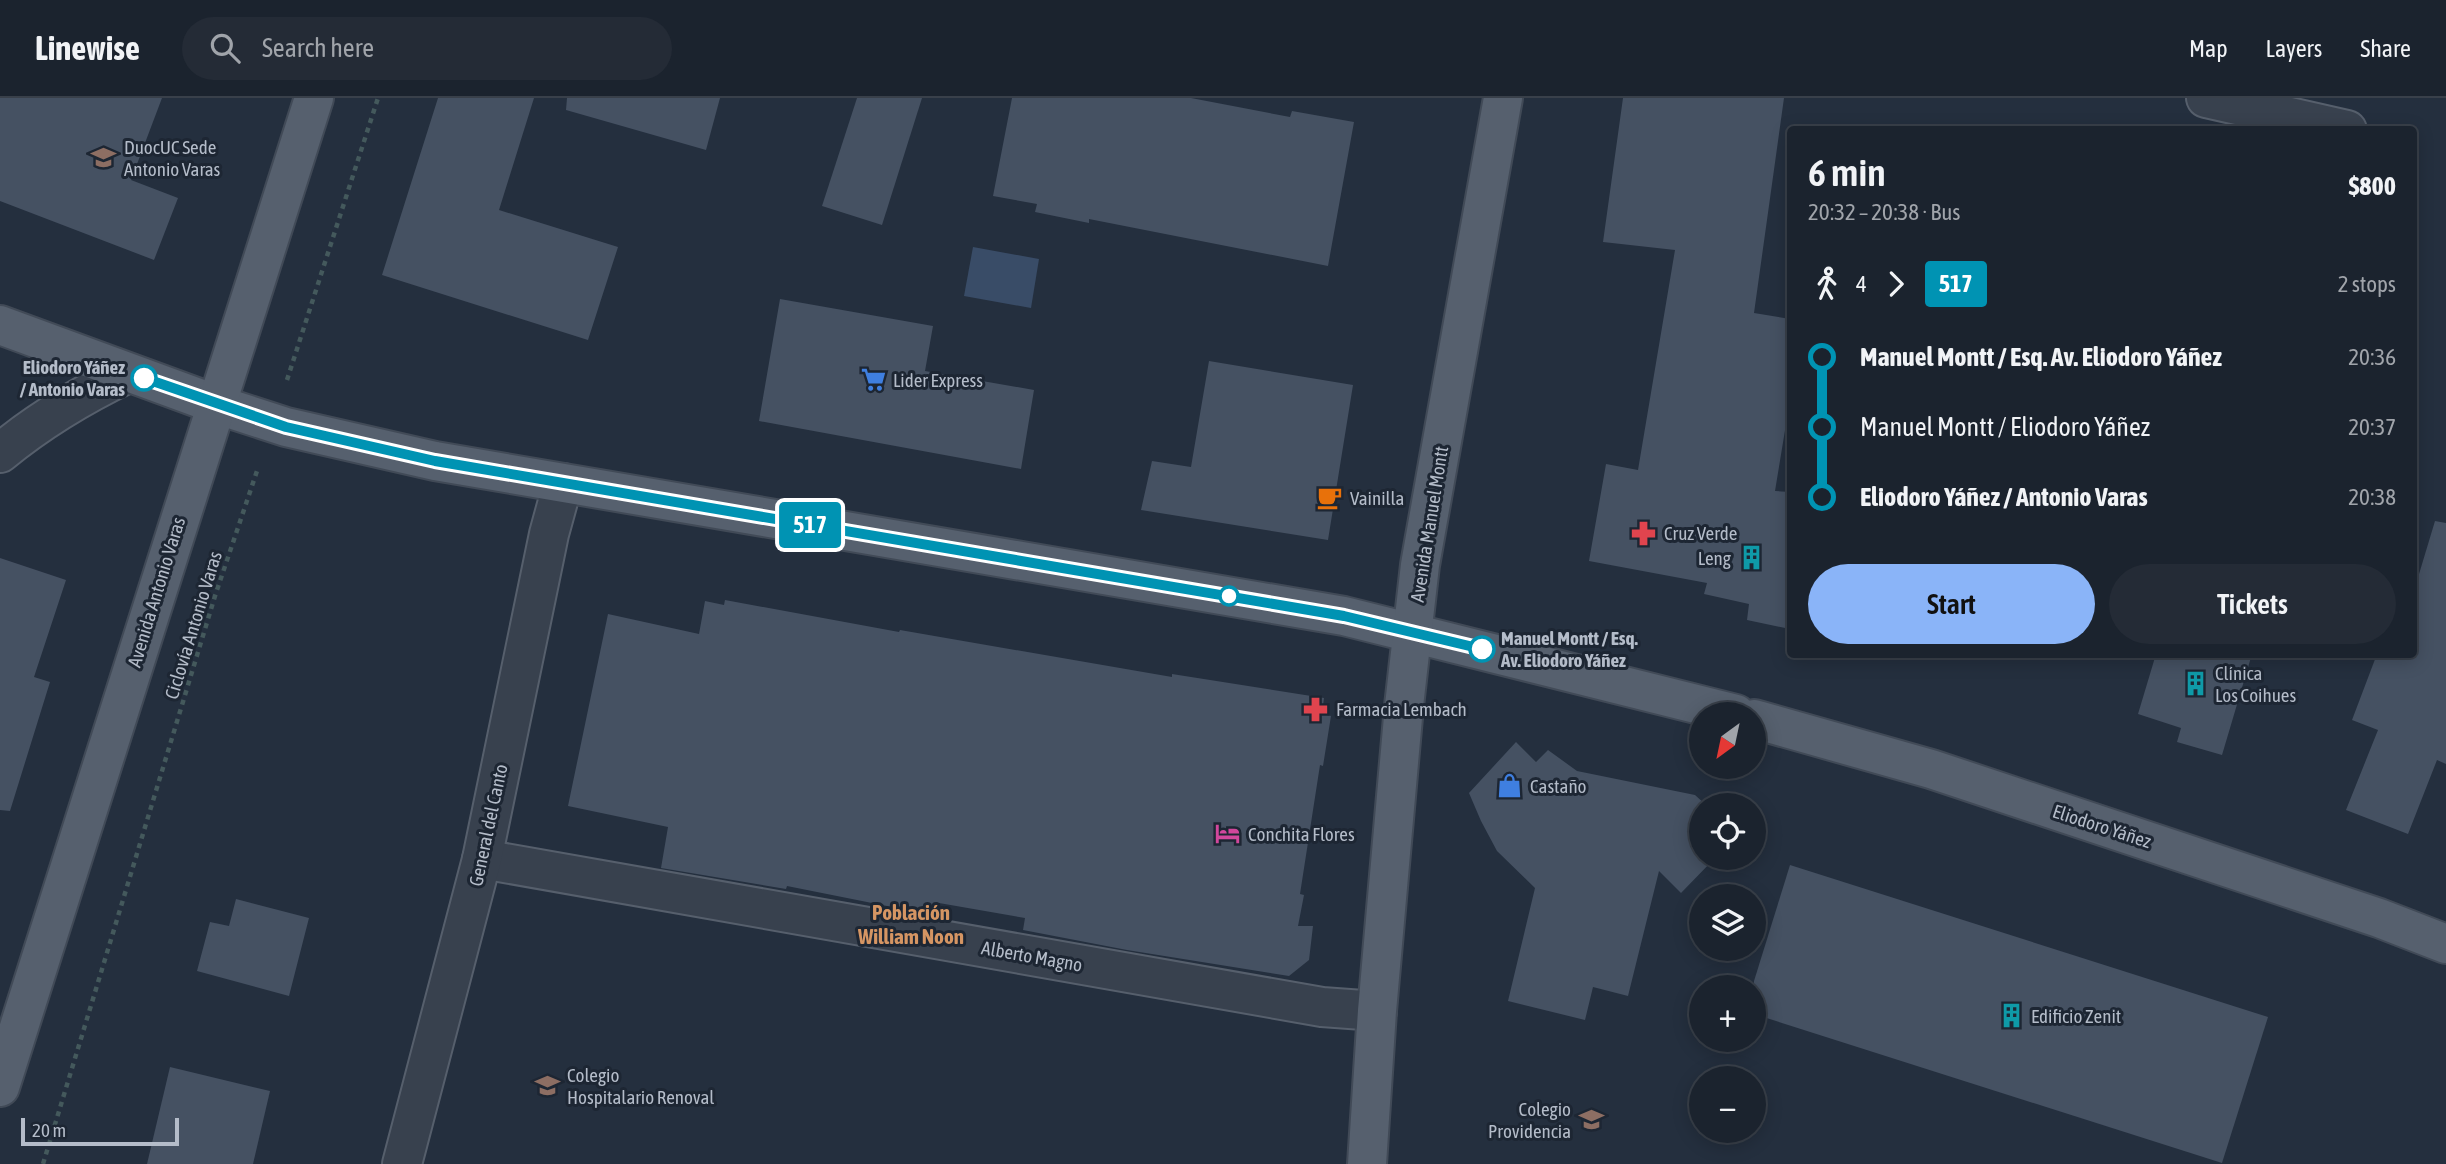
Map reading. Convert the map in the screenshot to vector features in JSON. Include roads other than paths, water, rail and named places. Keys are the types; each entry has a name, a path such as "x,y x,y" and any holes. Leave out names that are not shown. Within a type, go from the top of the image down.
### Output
{"main road":[{"name":"Avenida Antonio Varas","path":"0,1087 314,98"},
{"name":"Avenida Manuel Montt","path":"1367,1164 1377,1011 1420,565 1503,98"},
{"path":"0,325 273,423 435,461 1344,616 1689,702"},
{"name":"Eliodoro Yáñez","path":"1766,722 1944,774 2365,914 2446,944"}],"street":[{"path":"2206,98 2329,126"},
{"path":"0,453 46,416 128,373"},
{"name":"General del Canto","path":"402,1164 482,859 549,534 563,483"},
{"name":"Alberto Magno","path":"482,859 1322,1007 1377,1011"}],"water":[{"path":"973,247 1039,259 1031,308 964,296"}],"place":[{"name":"DuocUC Sede Antonio Varas","path":"104,158"},
{"name":"Eliodoro Yáñez / Antonio Varas","path":"144,378"},
{"name":"Lider Express","path":"873,380"},
{"name":"Vainilla","path":"1330,498"},
{"name":"Cruz Verde","path":"1644,533"},
{"name":"Leng","path":"1751,558"},
{"name":"Manuel Montt / Esq. Av. Eliodoro Yáñez","path":"1482,649"},
{"name":"Clínica Los Coihues","path":"2195,684"},
{"name":"Farmacia Lembach","path":"1316,709"},
{"name":"Castaño","path":"1510,786"},
{"name":"Conchita Flores","path":"1228,834"},
{"name":"Edificio Zenit","path":"2011,1016"},
{"name":"Colegio Hospitalario Renoval","path":"547,1086"},
{"name":"Colegio Providencia","path":"1591,1120"}],"district":[{"name":"Población William Noon","path":"911,924"}]}
